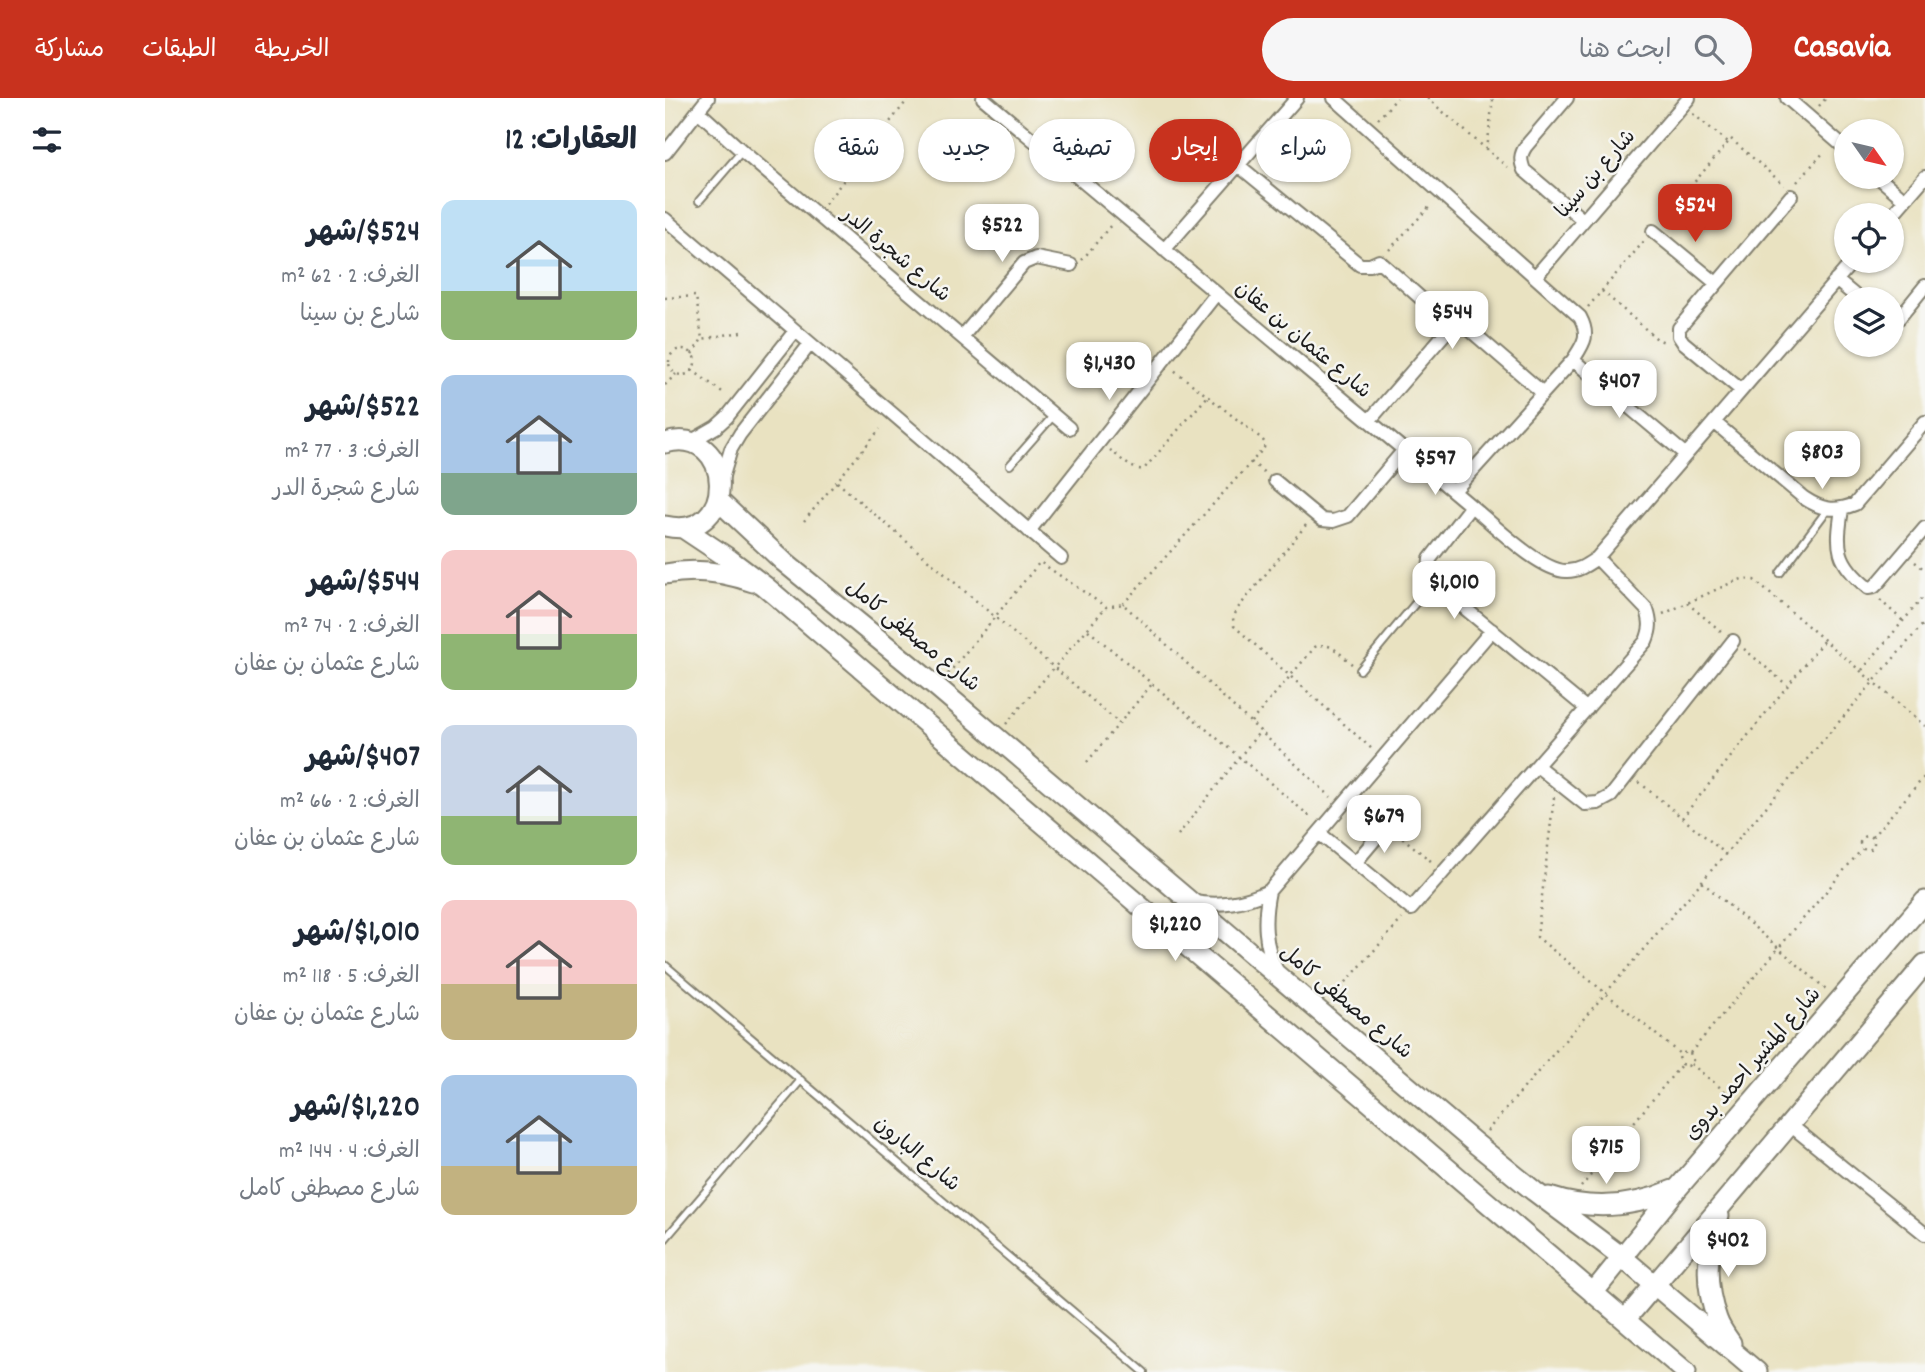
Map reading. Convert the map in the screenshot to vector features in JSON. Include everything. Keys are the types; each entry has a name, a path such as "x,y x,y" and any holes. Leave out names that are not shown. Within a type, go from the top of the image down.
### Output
{"street":[{"path":"665,153 708,98"},
{"name":"شارع عثمان بن عفان","path":"983,98 1471,506 1535,559 1550,568 1566,571 1583,568 1597,558 1842,273"},
{"path":"1242,160 1297,98"},
{"path":"1334,98 1580,317 1586,328 1583,343 1573,360 1454,491"},
{"path":"1567,98 1521,153 1521,162 1524,170 1583,220"},
{"path":"1787,98 1834,138"},
{"name":"شارع بن سينا","path":"1535,277 1686,102"},
{"name":"شارع شجرة الدر","path":"698,111 741,151 1069,428"},
{"path":"1242,168 1360,265 1379,261 1452,326"},
{"path":"1902,203 1925,177"},
{"path":"1164,250 1223,182"},
{"path":"1892,189 1905,200"},
{"path":"1741,390 1683,342 1679,328 1791,196"},
{"path":"665,219 1061,558"},
{"path":"1653,231 1716,283"},
{"path":"962,337 1024,263 1036,258 1071,265"},
{"path":"1836,280 1844,287"},
{"path":"1904,311 1925,286"},
{"path":"1029,531 1216,294"},
{"path":"1369,421 1457,321 1543,393"},
{"path":"666,441 690,442 716,427 796,331"},
{"path":"671,530 700,522 708,516 719,491 728,457 740,434 810,344"},
{"path":"1573,360 1686,455"},
{"path":"1714,422 1804,498 1815,506 1828,509 1842,509 1855,503 1925,422"},
{"name":"شارع مصطفى كامل","path":"690,442 708,453 719,472 719,491 767,547 996,736 1476,1144 1622,1257 1756,1372"},
{"path":"1275,481 1322,520 1333,521 1348,516 1404,450"},
{"path":"1471,506 1430,559 1429,571 1433,582 1587,709"},
{"path":"1842,509 1838,547 1842,560 1850,572 1868,588 1879,582 1925,528"},
{"path":"671,530 746,571 766,587 1686,1372"},
{"path":"746,571 743,565 746,550 752,546 767,547"},
{"path":"1321,830 1355,863 1411,909 1646,641 1650,631 1647,610 1597,558"},
{"path":"665,574 707,571 737,576 766,587"},
{"path":"1190,902 1231,904 1251,900 1269,891 1492,630"},
{"path":"1537,766 1585,804 1598,803 1611,796 1733,641"},
{"path":"1355,863 1387,825"},
{"path":"1269,891 1265,927 1267,944 1280,978"},
{"name":"شارع المشير احمد بدوى","path":"1593,1293 1677,1189 1925,901"},
{"path":"1625,1320 1925,964"},
{"path":"1790,1125 1925,1234"},
{"path":"1534,1191 1567,1203 1595,1207 1623,1206 1651,1200 1677,1189"},
{"path":"1725,1200 1710,1239 1708,1280 1717,1321 1738,1356"}],"lane":[{"path":"699,201 741,151"},
{"path":"1010,465 1054,415"},
{"path":"1780,573 1828,509"},
{"path":"1360,670 1433,582"},
{"name":"شارع البارون","path":"665,965 1143,1372"},
{"path":"665,1239 800,1080"}],"path":[{"path":"816,214 909,98"},
{"path":"1370,129 1397,98"},
{"path":"1427,98 1509,168 1524,170"},
{"path":"1487,150 1493,98"},
{"path":"1686,102 1728,142"},
{"path":"1580,317 1731,139 1790,190 1834,140"},
{"path":"1379,261 1442,194"},
{"path":"1071,265 1085,257 1120,214"},
{"path":"1602,291 1657,339 1674,345 1683,342"},
{"path":"665,298 696,296 702,339 692,354"},
{"path":"702,339 741,332"},
{"path":"665,349 672,354"},
{"path":"665,385 676,374 688,374 695,365 692,354 682,349 672,354 670,365 676,374"},
{"path":"996,736 1106,607 1123,604 1264,448 1262,439 1163,361"},
{"path":"692,370 725,394"},
{"path":"1099,442 1137,470 1143,469 1207,397"},
{"path":"804,521 880,429"},
{"path":"837,482 1119,723"},
{"path":"1315,514 1238,608 1233,618 1234,626 1382,759"},
{"path":"937,687 1040,562 1106,607"},
{"path":"1650,620 1742,579 1754,580 1925,726"},
{"path":"1868,588 1903,621"},
{"path":"1861,671 1925,595"},
{"path":"1123,604 1341,807"},
{"path":"1476,1144 1925,622"},
{"path":"1088,630 1321,830"},
{"path":"1682,818 1825,640"},
{"path":"1251,722 1315,647 1329,645 1360,670"},
{"path":"1087,762 1152,684"},
{"path":"1178,835 1261,730"},
{"path":"1628,774 1726,854"},
{"path":"1872,837 1925,776"},
{"path":"1556,781 1537,937 1680,1054"},
{"path":"1862,849 1872,848 1872,837"},
{"path":"1862,849 1861,838 1872,837"},
{"path":"1691,1053 1862,849"},
{"path":"1700,881 1840,1001"},
{"path":"1320,1011 1411,909"},
{"path":"1680,1054 1691,1053"},
{"path":"1681,1064 1688,1066 1691,1063 1691,1053"},
{"path":"1680,1054 1681,1064"},
{"path":"1691,1063 1747,1108"},
{"path":"1567,1203 1681,1064"}]}
